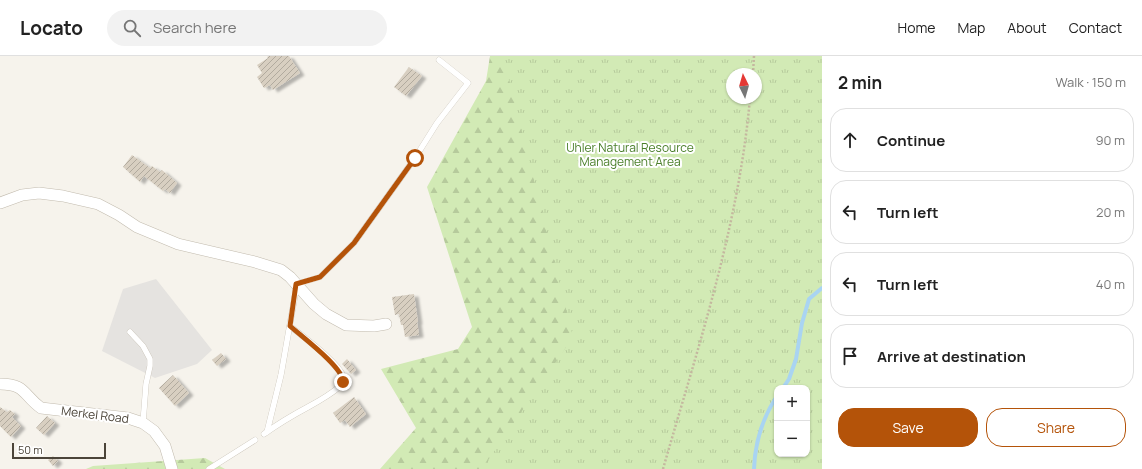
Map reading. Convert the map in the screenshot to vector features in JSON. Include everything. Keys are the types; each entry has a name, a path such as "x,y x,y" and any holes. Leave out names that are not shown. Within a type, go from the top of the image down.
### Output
{"street":[{"path":"0,202 22,195 39,193 64,196 98,204 137,227 178,244 274,267 285,274 314,304 326,314 346,325 374,326 386,324"},
{"name":"Merkel Road","path":"0,384 12,384 21,388 41,408 128,418 143,422 154,431 164,446 172,469"}],"lane":[{"path":"290,326 332,363 344,378 341,386 324,398 286,419 266,433 281,375 296,284 320,277 354,243 415,158 437,123 468,83 439,60"},
{"path":"130,332 143,346 150,358 143,422"},
{"path":"209,469 255,440"}],"path":[{"path":"753,68 754,56"},
{"path":"663,469 705,322 731,223 747,137 750,104"}],"green space":[{"path":"490,56 822,56 822,469 380,469 416,428 381,369 458,349 472,327 427,187 486,81"},
{"name":"Uhler Natural Resource Management Area","path":"503,56 822,56 822,469 482,469 573,337"},
{"path":"205,458 225,469 86,469 93,466"}],"shaded area":[{"path":"156,279 212,350 197,364 155,378 102,351 123,289"}],"building":[{"path":"269,56 289,56 300,73 273,90 270,85 264,88 257,77 262,73 257,65"},
{"path":"409,67 422,76 406,96 394,87"},
{"path":"132,155 150,168 152,166 160,172 162,170 177,183 170,193 165,189 163,191 144,176 140,182 123,167"},
{"path":"414,294 419,335 405,337 399,314 395,315 392,297"},
{"path":"221,353 226,359 217,366 212,360"},
{"path":"347,359 356,370 351,374 342,364"},
{"path":"173,375 189,393 175,406 159,388"},
{"path":"354,397 366,414 350,427 345,420 340,423 333,413"},
{"path":"0,407 7,412 10,410 15,414 12,417 21,426 11,437 0,426"},
{"path":"47,416 55,423 44,435 36,428"},
{"path":"53,456 58,461 53,466 48,460"}],"waterway":[{"path":"785,385 789,379 796,359 802,323 809,299 822,288"},
{"path":"754,469 758,440 764,421 774,401"}],"route":[{"path":"343,382 344,378 341,373 326,356 290,326 296,284 320,277 354,243 415,158"}]}
